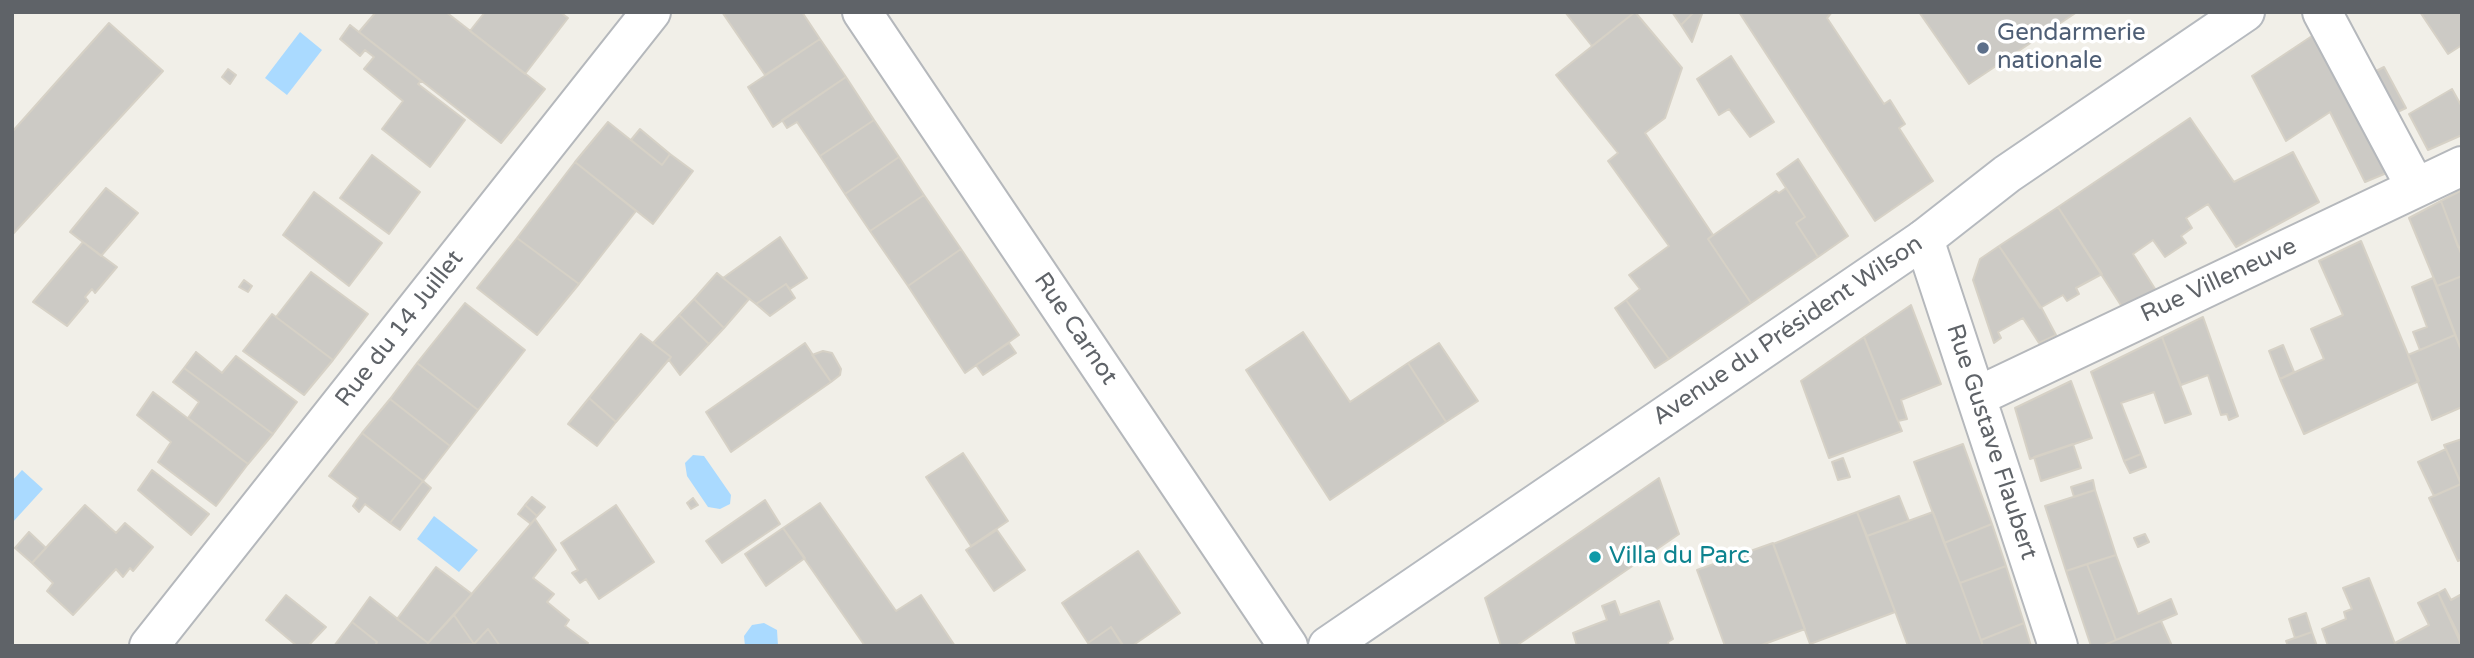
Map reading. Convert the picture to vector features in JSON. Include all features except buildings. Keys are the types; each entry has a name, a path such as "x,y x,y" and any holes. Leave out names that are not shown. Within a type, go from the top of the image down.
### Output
{"street":[{"name":"Rue du 14 Juillet","path":"149,646 651,12"},
{"name":"Rue Carnot","path":"862,12 1288,646"},
{"name":"Avenue du Président Wilson","path":"1328,646 1924,239 2007,174 2245,12"},
{"path":"2322,12 2416,188"},
{"name":"Rue Villeneuve","path":"1976,397 2462,166"},
{"name":"Rue Gustave Flaubert","path":"1924,239 2059,646"}],"water":[{"path":"300,32 322,50 287,95 265,78"},
{"path":"693,455 704,456 731,495 730,504 720,509 708,507 687,476 685,463"},
{"path":"22,470 43,489 12,523 12,481"},
{"path":"434,516 478,550 459,572 417,539"},
{"path":"764,623 777,630 778,646 745,646 744,636 752,625"}],"place":[{"name":"Gendarmerie nationale","path":"1983,48"},
{"name":"Villa du Parc","path":"1595,557"}]}
